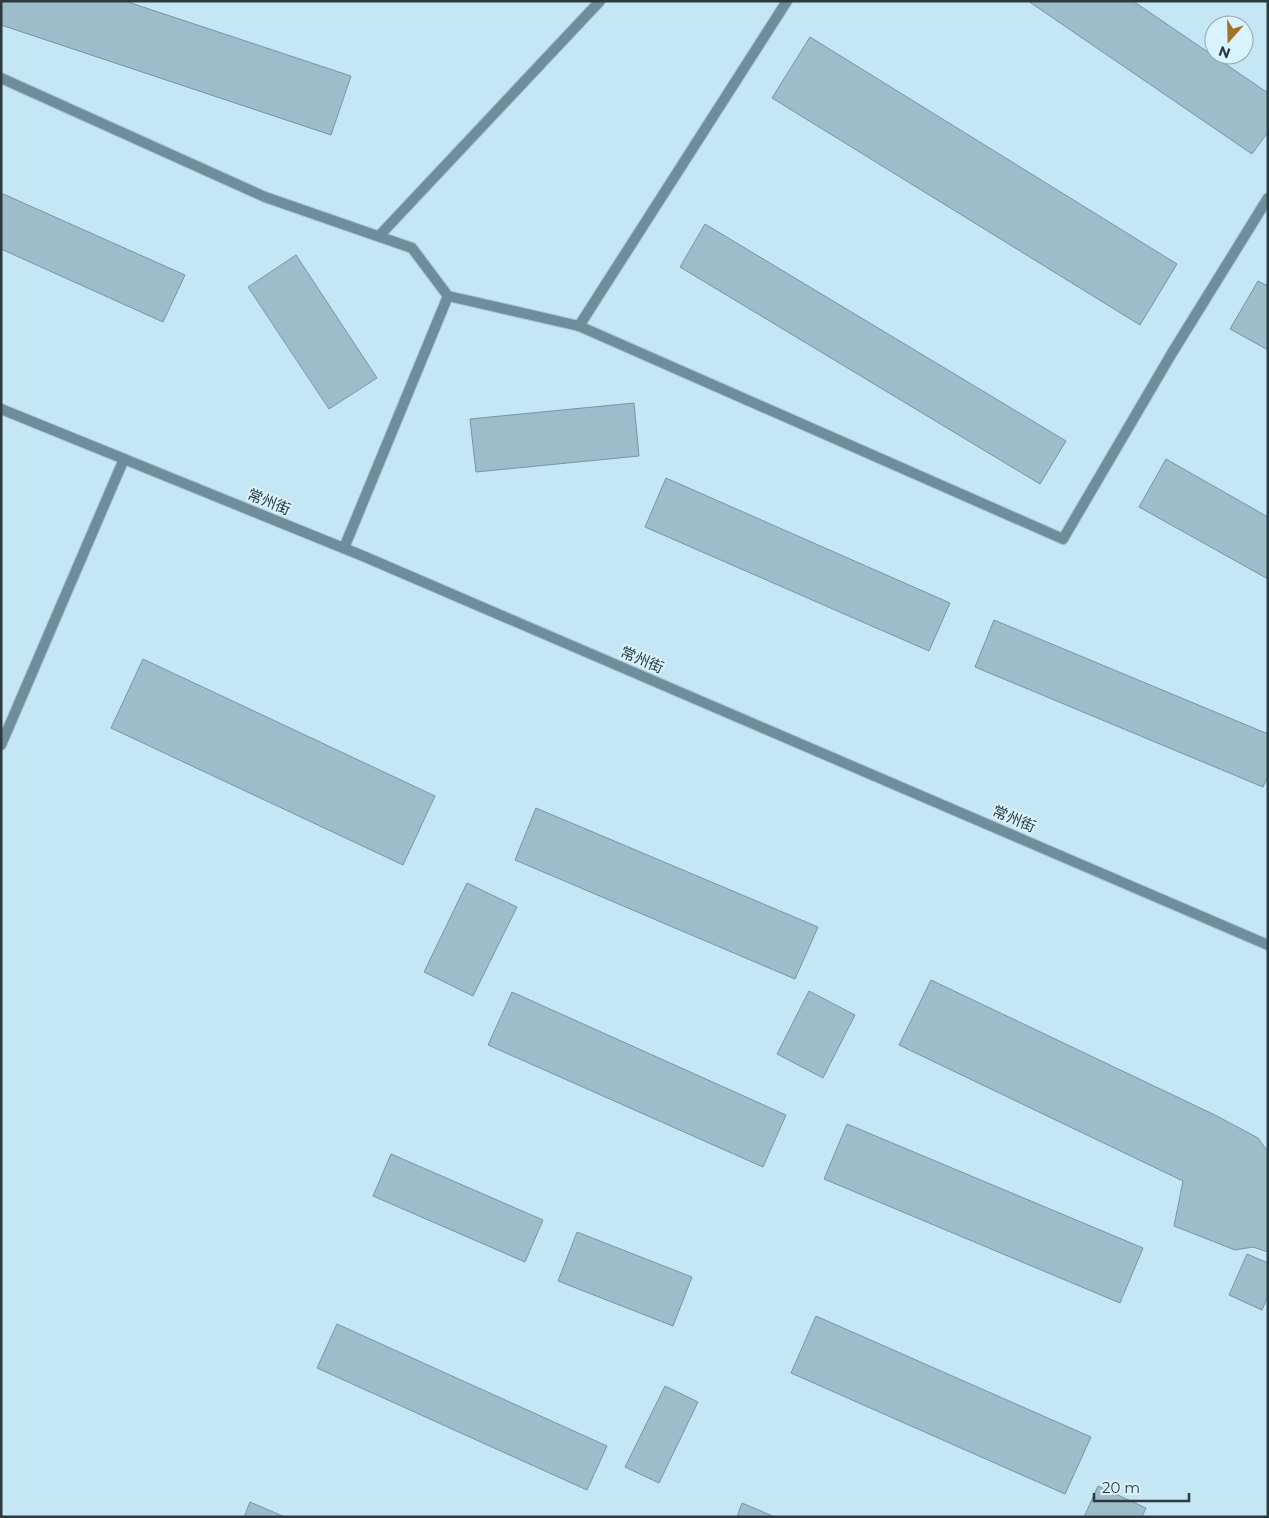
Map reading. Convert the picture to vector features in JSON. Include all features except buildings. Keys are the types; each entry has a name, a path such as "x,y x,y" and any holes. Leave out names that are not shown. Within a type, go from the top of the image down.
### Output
{"street":[{"path":"379,236 600,1"},
{"path":"579,326 787,1"},
{"path":"1,78 265,197 412,248 448,296 579,326 1063,539 1172,353 1268,198"},
{"path":"344,548 448,296"},
{"name":"常州街","path":"1,409 344,548 1268,945"},
{"path":"1,745 124,459"}]}
